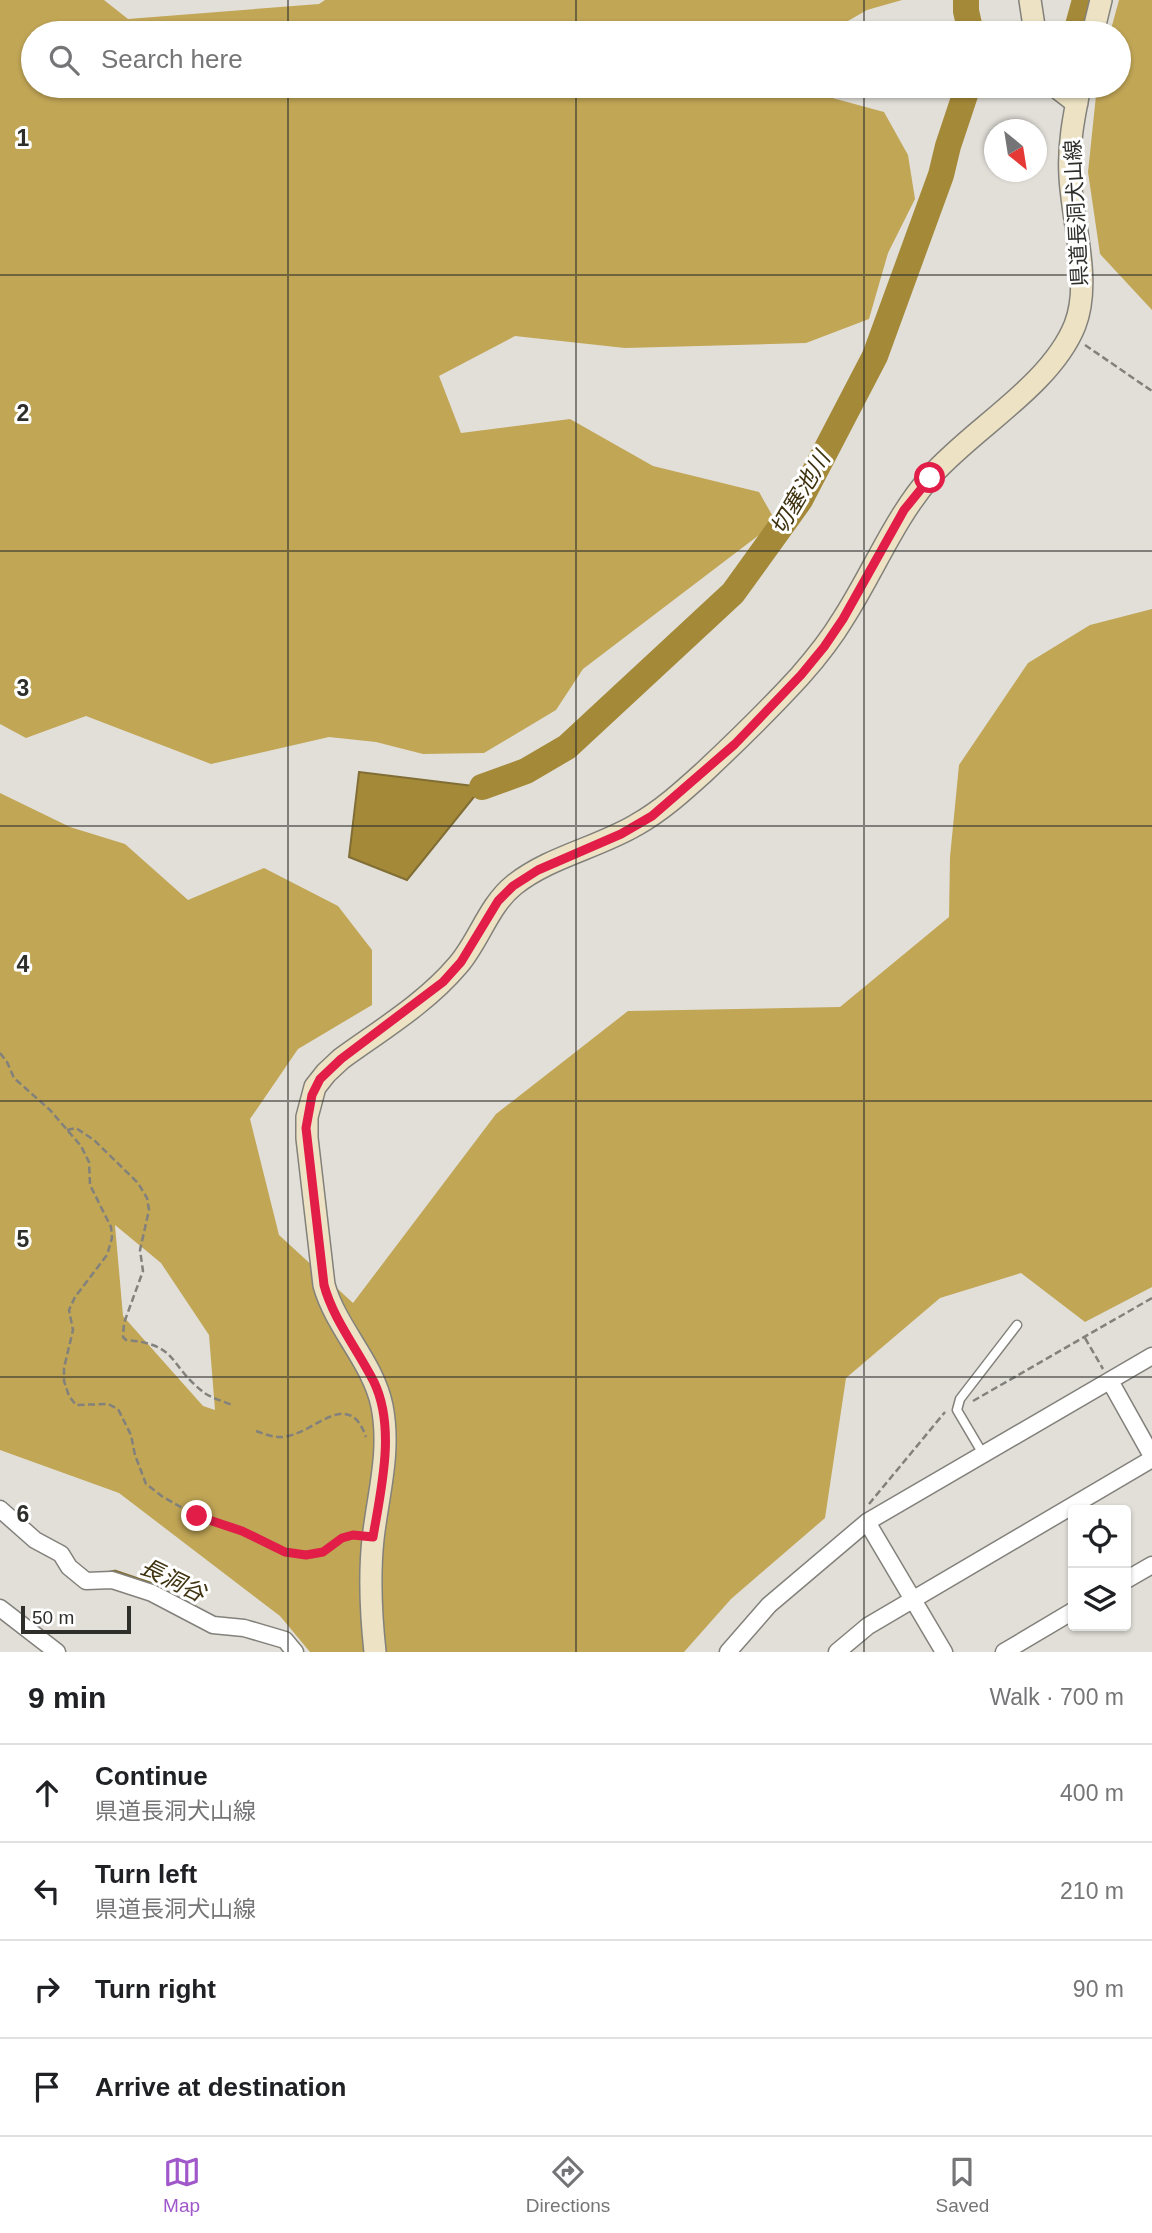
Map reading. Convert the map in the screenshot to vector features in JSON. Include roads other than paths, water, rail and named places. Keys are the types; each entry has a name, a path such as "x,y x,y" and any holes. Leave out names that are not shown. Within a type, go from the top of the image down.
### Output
{"main road":[{"path":"1030,0 1033,21"},
{"path":"1096,21 1101,0"},
{"name":"県道長洞犬山線","path":"375,1652 371,1567 385,1462 381,1403 375,1384 329,1301 324,1285 307,1138 309,1106 315,1087 341,1059 443,982 461,962 498,901 513,886 538,870 621,834 652,816 735,744 824,647 843,619 904,510 930,478 960,446 1046,370 1070,335 1076,320 1081,283 1070,179 1070,140 1077,98"}],"street":[{"path":"729,1652 769,1605 867,1522 1152,1356"},
{"path":"837,1652 869,1626 913,1598 1152,1457 1110,1381"},
{"path":"0,1509 35,1540 61,1554 69,1567 86,1581 113,1580 152,1592 213,1625 244,1628 285,1640 296,1652"},
{"path":"867,1522 944,1652"},
{"path":"1131,1577 1152,1565"},
{"path":"0,1608 57,1652"},
{"path":"1004,1652 1068,1614"}],"lane":[{"path":"983,1454 957,1410 960,1399 1017,1325"}],"waterway":[{"name":"切塞池川","path":"966,0 968,21"},
{"path":"1079,21 1085,0"},
{"name":"切塞池川","path":"482,787 526,771 567,747 733,593 800,500 875,356 941,175 964,98"},
{"name":"長洞谷","path":"110,1573 115,1572 164,1591"}]}
